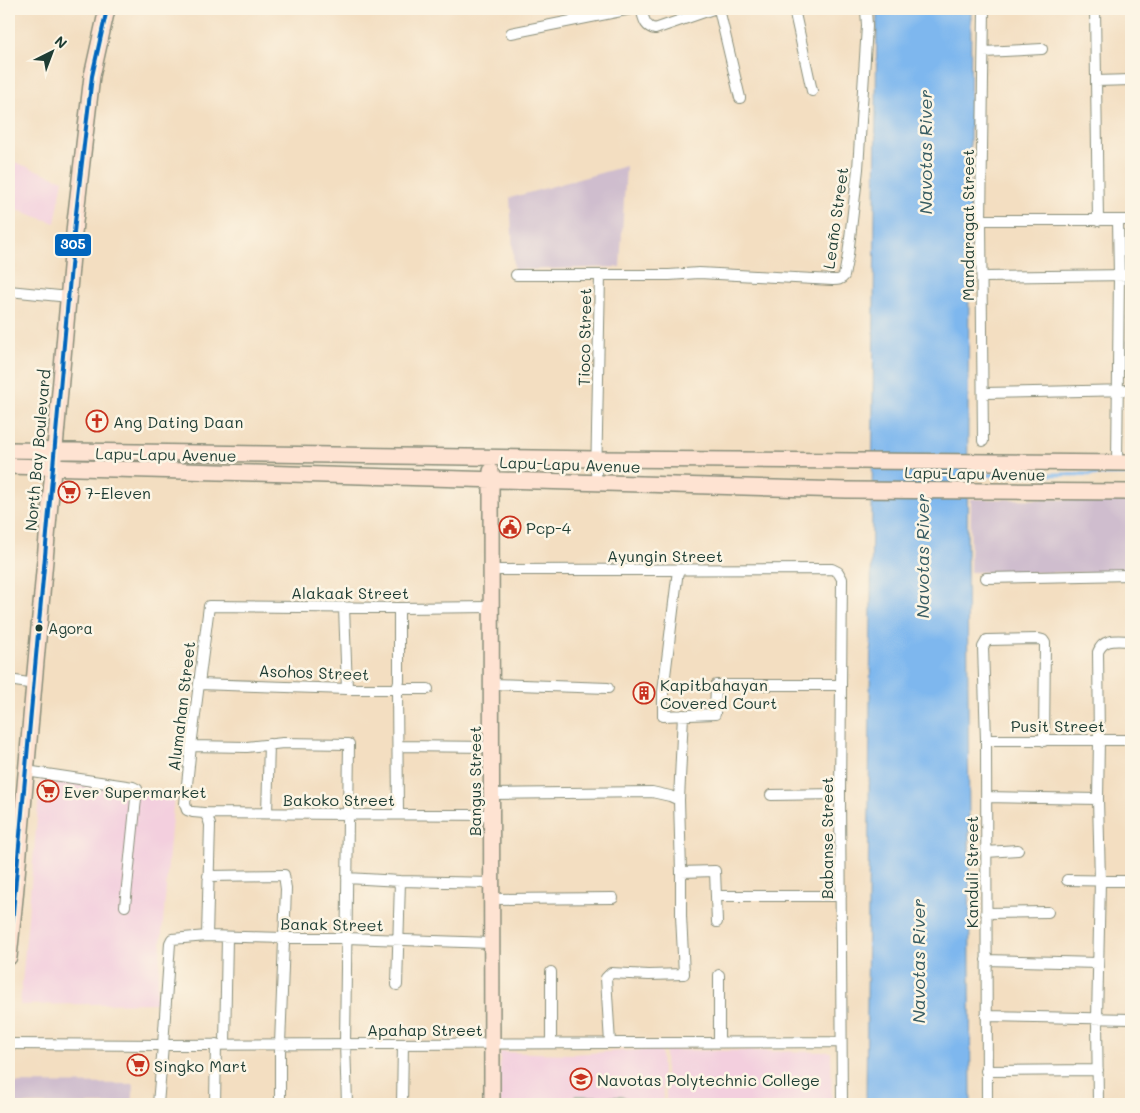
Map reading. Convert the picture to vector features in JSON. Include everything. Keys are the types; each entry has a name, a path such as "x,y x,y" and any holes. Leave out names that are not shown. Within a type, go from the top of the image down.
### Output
{"main road":[{"name":"North Bay Boulevard","path":"9,957 75,222 92,76 107,9"},
{"name":"Lapu-Lapu Avenue","path":"9,450 490,458 1124,463"},
{"name":"Bangus Street","path":"490,458 492,1104"},
{"name":"Lapu-Lapu Avenue","path":"9,466 853,490 1131,492"}],"street":[{"path":"511,33 631,9"},
{"path":"641,9 646,24 650,28 655,29 713,9"},
{"path":"720,9 740,98"},
{"path":"794,9 812,91"},
{"name":"Leaño Street","path":"600,275 699,273 833,280 844,276 858,169 867,26 866,9"},
{"name":"Mandaragat Street","path":"983,441 981,220 984,9"},
{"path":"1095,9 1098,221"},
{"path":"984,52 1042,50"},
{"path":"1096,81 1131,80"},
{"path":"981,220 1131,220"},
{"path":"1118,220 1118,391 1124,463"},
{"name":"Tioco Street","path":"516,275 600,275 596,482"},
{"path":"982,277 1131,275"},
{"path":"9,291 68,297"},
{"path":"984,393 1131,390"},
{"name":"Ayungin Street","path":"491,570 832,569 838,572"},
{"path":"678,570 663,692 663,716 715,714 716,685 840,685"},
{"name":"Babanse Street","path":"838,572 842,579 840,685 842,1104"},
{"path":"986,578 1131,575"},
{"name":"Alakaak Street","path":"209,606 491,607"},
{"name":"Alumahan Street","path":"187,810 185,804 191,746 209,606"},
{"path":"344,607 346,689"},
{"path":"398,814 397,689 400,681 399,608"},
{"name":"Kanduli Street","path":"987,1104 986,740 983,647 987,640 1039,639 1045,643 1044,741"},
{"path":"1098,1104 1097,1019 1100,881 1098,652 1101,645 1106,642 1131,641"},
{"path":"9,680 35,684"},
{"name":"Asohos Street","path":"200,684 346,689 428,689"},
{"path":"491,684 608,688"},
{"path":"610,1043 606,978 611,973 649,976 684,974 679,800 683,715"},
{"name":"Pusit Street","path":"986,740 1131,740"},
{"path":"191,746 247,747 283,743 349,744 346,938 347,1104"},
{"path":"267,813 269,744"},
{"path":"398,746 491,747"},
{"path":"26,771 137,789 126,906"},
{"path":"491,794 652,792 679,800"},
{"path":"771,795 840,794"},
{"path":"986,797 1098,798"},
{"name":"Bakoko Street","path":"187,810 204,813 491,815"},
{"path":"204,813 210,825 207,936"},
{"path":"986,852 1018,850"},
{"path":"681,872 715,871 717,922"},
{"path":"208,876 284,875 286,889 280,1044 280,1104"},
{"path":"347,878 492,883"},
{"path":"1067,880 1131,881"},
{"path":"397,985 400,881"},
{"path":"716,896 841,896"},
{"path":"492,899 613,898"},
{"path":"986,913 1048,912"},
{"name":"Banak Street","path":"163,1045 170,943 172,938 207,936 492,942"},
{"path":"215,1104 227,937"},
{"path":"986,960 1098,964"},
{"path":"551,972 551,1043"},
{"path":"719,976 719,1042"},
{"path":"986,1016 1131,1019"},
{"name":"Apahap Street","path":"9,1044 841,1042"},
{"path":"402,1044 402,1104"},
{"path":"158,1104 163,1045"},
{"path":"986,1071 1098,1070"}],"shaded area":[{"path":"9,160 63,180 55,223 9,207"},
{"path":"626,166 620,267 514,270 510,198"},
{"path":"971,499 1131,500 1131,573 970,572"},
{"path":"41,774 174,794 156,1003 20,1005"},
{"name":"Navotas Polytechnic College","path":"661,1049 663,1104 500,1104 500,1052 571,1054"},
{"path":"665,1050 831,1052 832,1104 666,1104"},
{"path":"9,1083 134,1084 132,1104 9,1104"}],"green space":[{"path":"575,1096 625,1097 625,1104 575,1104"}],"water":[{"name":"Navotas River","path":"877,9 971,9 967,555 971,1104 866,1104"},
{"path":"1127,316 1131,316 1131,361 1128,361"}],"waterway":[{"path":"964,475 1131,474"}],"transit line":[{"name":"305","path":"9,957 75,222 92,76 107,9"}],"place":[{"name":"Ang Dating Daan","path":"97,421"},
{"name":"7-Eleven","path":"69,492"},
{"name":"Pcp-4","path":"510,527"},
{"name":"Agora","path":"39,628"},
{"name":"Kapitbahayan Covered Court","path":"644,693"},
{"name":"Ever Supermarket","path":"48,791"},
{"name":"Singko Mart","path":"138,1065"},
{"name":"Navotas Polytechnic College","path":"581,1079"}]}
